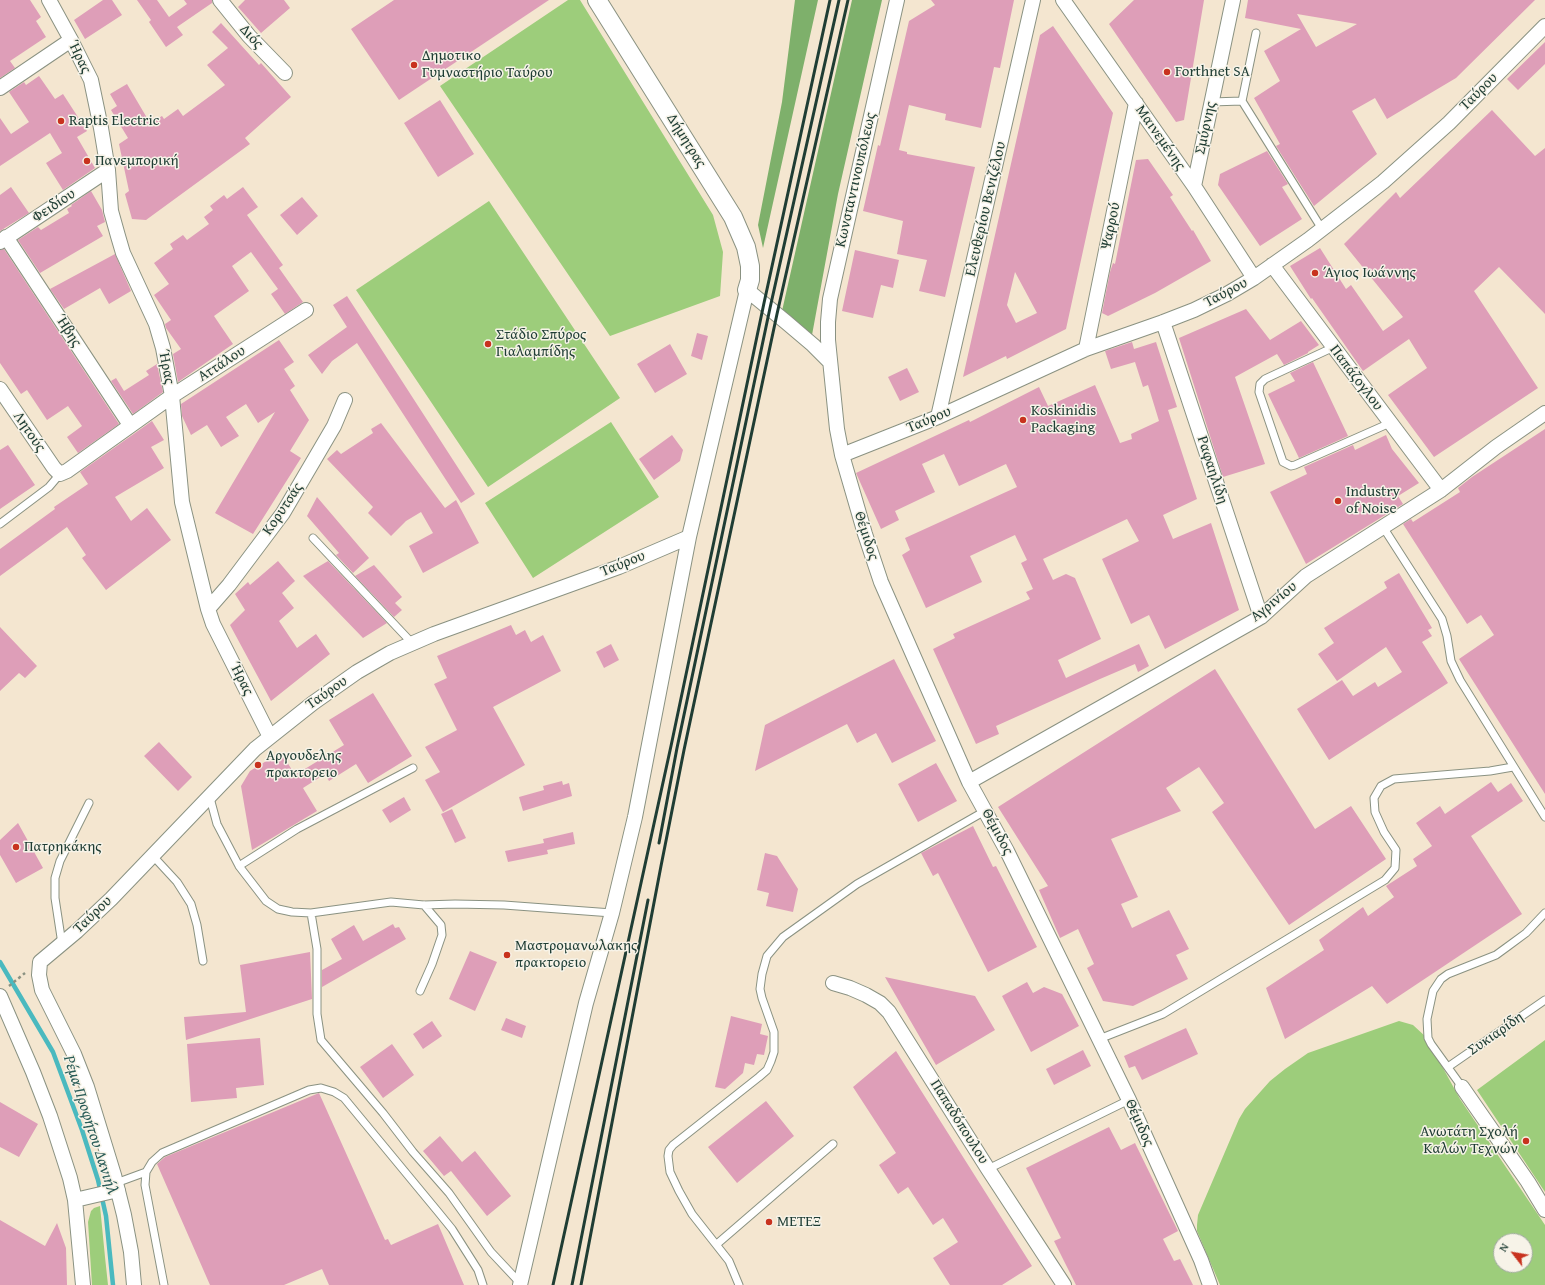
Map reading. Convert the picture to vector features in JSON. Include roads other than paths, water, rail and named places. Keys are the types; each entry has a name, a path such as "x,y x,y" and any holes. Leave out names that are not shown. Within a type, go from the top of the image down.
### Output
{"street":[{"name":"Ήρας","path":"49,0 85,67 94,93 108,170 111,211 123,253 156,324 163,348 172,396 182,502 208,609 213,624 270,737"},
{"name":"Διός","path":"220,0 250,36 285,73"},
{"name":"Δήμητρας","path":"596,0 733,217 746,247 750,266 750,280 747,290"},
{"name":"Κωνσταντινουπόλεως","path":"830,362 828,322 830,299 897,0"},
{"name":"Ελευθερίου Βενιζέλου","path":"938,417 1033,0"},
{"name":"Μαινεμένης","path":"1063,0 1194,186 1254,278"},
{"name":"Σμύρνης","path":"1194,186 1233,0"},
{"name":"Ταύρου","path":"842,455 938,417 1086,349 1163,322 1227,294 1254,278 1322,229 1383,182 1444,128 1545,26"},
{"path":"0,88 71,40"},
{"name":"Ψαρρού","path":"1086,349 1136,103"},
{"name":"Φειδίου","path":"3,239 108,170"},
{"name":"Ήβης","path":"3,239 130,425"},
{"name":"Παπάζογλου","path":"1272,265 1441,490"},
{"path":"521,1284 586,1003 612,912 635,817 688,537 747,290 813,345 830,362"},
{"name":"Αττάλου","path":"60,474 67,471 172,396 306,310"},
{"name":"Ραφαηλίδη","path":"1163,322 1261,617"},
{"name":"Θέμιδος","path":"830,362 837,429 842,455 865,534 881,582 969,782 1007,851 1100,1039 1198,1253 1210,1285"},
{"name":"Λητούς","path":"0,389 54,468 60,474"},
{"name":"Κορυτσάς","path":"208,609 229,585 283,513 334,426 345,400"},
{"name":"Αγρινίου","path":"969,782 1261,617 1306,576 1441,490 1496,447 1545,414"},
{"name":"Ταύρου","path":"115,1188 84,1080 74,1054 42,990 39,975 40,962 62,944 153,856 210,798 255,749 313,703 357,672 412,643 619,567 688,537"},
{"name":"Παπαδόπουλου","path":"834,983 866,995 880,1003 889,1012 988,1169 1064,1285"},
{"path":"3,992 50,1116 70,1178 81,1199 83,1285"},
{"path":"1462,1088 1528,1182 1545,1210"},
{"path":"81,1199 115,1188 129,1245 134,1285"}],"lane":[{"path":"1256,33 1242,100 1322,229"},
{"path":"1212,102 1242,100"},
{"path":"1334,347 1265,379 1260,384 1259,392 1283,462 1290,466 1295,465 1390,423"},
{"path":"0,524 49,487 60,474"},
{"path":"1383,527 1439,614 1446,630 1450,655 1455,671 1545,817"},
{"path":"313,538 412,643"},
{"path":"1100,1039 1163,1014 1385,880 1395,868 1396,850 1384,832 1375,812 1374,798 1381,786 1394,779 1490,771 1513,767"},
{"path":"239,866 297,829 414,768"},
{"path":"210,798 217,824 239,866 266,901 278,909 292,912 311,913 391,902 424,905 504,905 612,912"},
{"path":"62,944 55,898 55,878 60,861 89,803"},
{"path":"738,1285 729,1261 692,1214 679,1191 670,1172 668,1156 669,1150 673,1144 767,1070 774,1052 774,1032 760,989 767,956 783,937 857,884 985,811"},
{"path":"153,856 177,882 191,904 198,925 203,960"},
{"path":"420,991 432,964 442,935 441,925 424,905"},
{"path":"311,913 317,949 316,1014 321,1040 383,1113 412,1152 449,1193 491,1252 521,1284"},
{"path":"1462,1088 1431,1044 1427,1026 1432,995 1438,983 1448,974 1496,955 1526,933 1545,913"},
{"name":"Συκιαρίδη","path":"1448,1067 1545,1000"},
{"path":"164,1285 145,1185 146,1172 152,1162 162,1153 309,1090 321,1088 334,1092 344,1098 448,1224 478,1270 483,1285"},
{"path":"988,1169 1129,1100"},
{"path":"717,1244 833,1144"},
{"path":"115,1188 146,1172"}],"waterway":[{"name":"Ρέμα Προφήτου Δανιήλ","path":"0,962 53,1052 82,1130 98,1180 106,1216 113,1285"}],"railway":[{"path":"553,1285 671,746 764,303 830,0"},
{"path":"659,843 677,748 770,308 839,0"},
{"path":"581,1285 684,750 777,314 848,0"},
{"path":"572,1285 648,900"}],"place":[{"name":"Δημοτικο Γυμναστήριο Ταύρου","path":"414,65"},
{"name":"Forthnet SA","path":"1167,72"},
{"name":"Raptis Electric","path":"61,121"},
{"name":"Πανεμπορική","path":"87,161"},
{"name":"Άγιος Ιωάννης","path":"1315,273"},
{"name":"Στάδιο Σπύρος Γιαλαμπίδης","path":"488,344"},
{"name":"Koskinidis Packaging","path":"1023,420"},
{"name":"Industry of Noise","path":"1338,501"},
{"name":"Αργουδελης πρακτορειο","path":"258,765"},
{"name":"Πατρηκάκης","path":"16,847"},
{"name":"Μαστρομανωλακης πρακτορειο","path":"507,955"},
{"name":"Ανωτάτη Σχολή Καλών Τεχνών","path":"1526,1141"},
{"name":"ΜΕΤΕΞ","path":"769,1222"}]}
